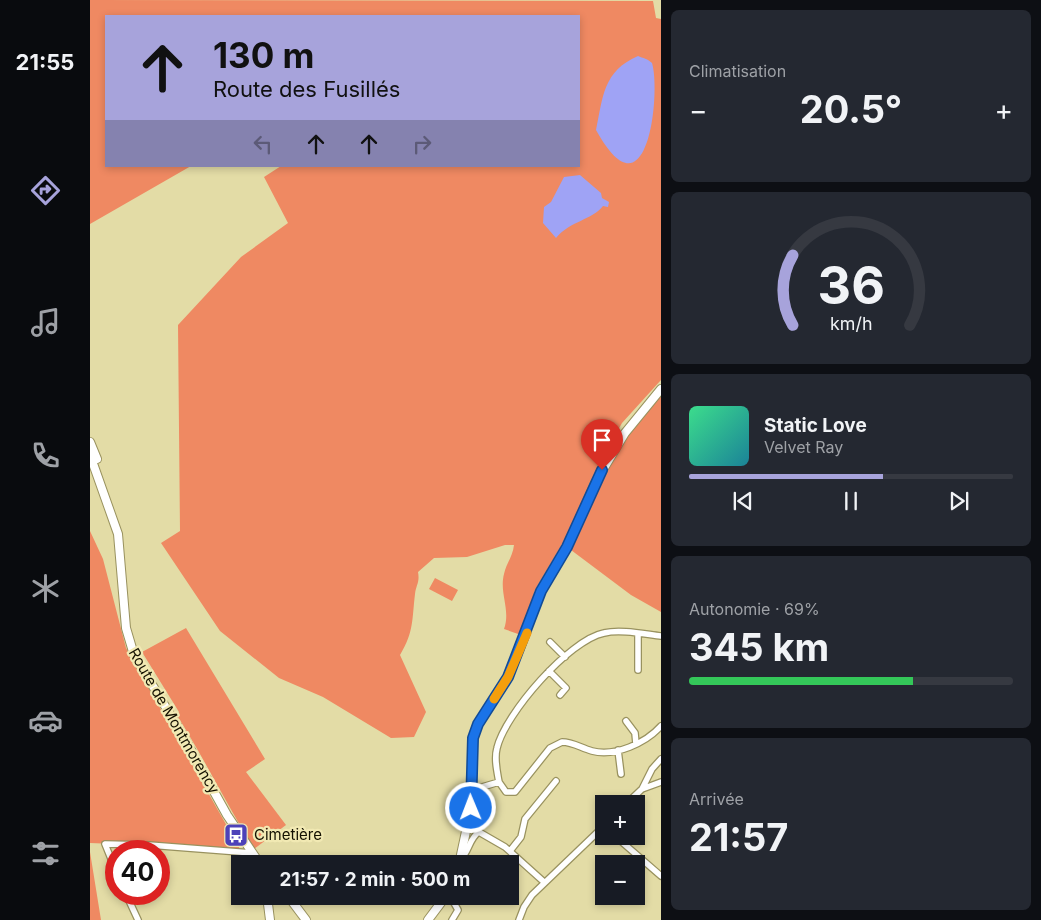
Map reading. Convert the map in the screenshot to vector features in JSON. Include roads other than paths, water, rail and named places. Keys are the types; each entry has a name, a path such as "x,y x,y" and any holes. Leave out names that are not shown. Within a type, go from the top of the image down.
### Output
{"street":[{"path":"461,855 471,808 472,790 470,785 473,738 483,715 508,677 541,591 567,547 599,475 625,433 661,389"},
{"name":"Route de Montmorency","path":"90,442 121,547 124,609 132,649 249,853"},
{"name":"Route de Montmorency","path":"90,455 110,507"},
{"path":"659,728 636,744 618,750 602,752 562,742 550,748 515,792 506,792 499,782 496,757 501,737 519,705 549,671 593,637 609,632 661,636"},
{"path":"638,634 638,670"},
{"path":"550,642 565,657"},
{"path":"549,671 566,688 560,695"},
{"path":"626,721 635,733 636,744"},
{"path":"618,750 621,774"},
{"path":"636,795 642,789 652,769 661,759"},
{"path":"510,851 521,837 525,819 556,781"},
{"path":"472,790 499,782"},
{"path":"642,789 661,782"},
{"path":"465,855 477,832 482,833 510,851 544,882"},
{"path":"519,920 527,901 544,882 595,834"},
{"path":"625,845 661,876"},
{"path":"170,847 249,853"},
{"path":"131,905 138,920"},
{"path":"269,905 270,920"},
{"path":"295,905 306,920"},
{"path":"428,920 440,905"},
{"path":"452,920 458,910 454,905"}],"water":[{"path":"638,56 652,63 654,99 652,122 647,143 639,158 628,163 614,155 596,130 603,96 611,77 626,62"},
{"path":"580,175 601,193 602,198 609,202 608,207 603,206 593,215 568,228 556,238 543,223 544,207 551,202 564,177"}],"place":[{"name":"Cimetière","path":"236,835"}]}
